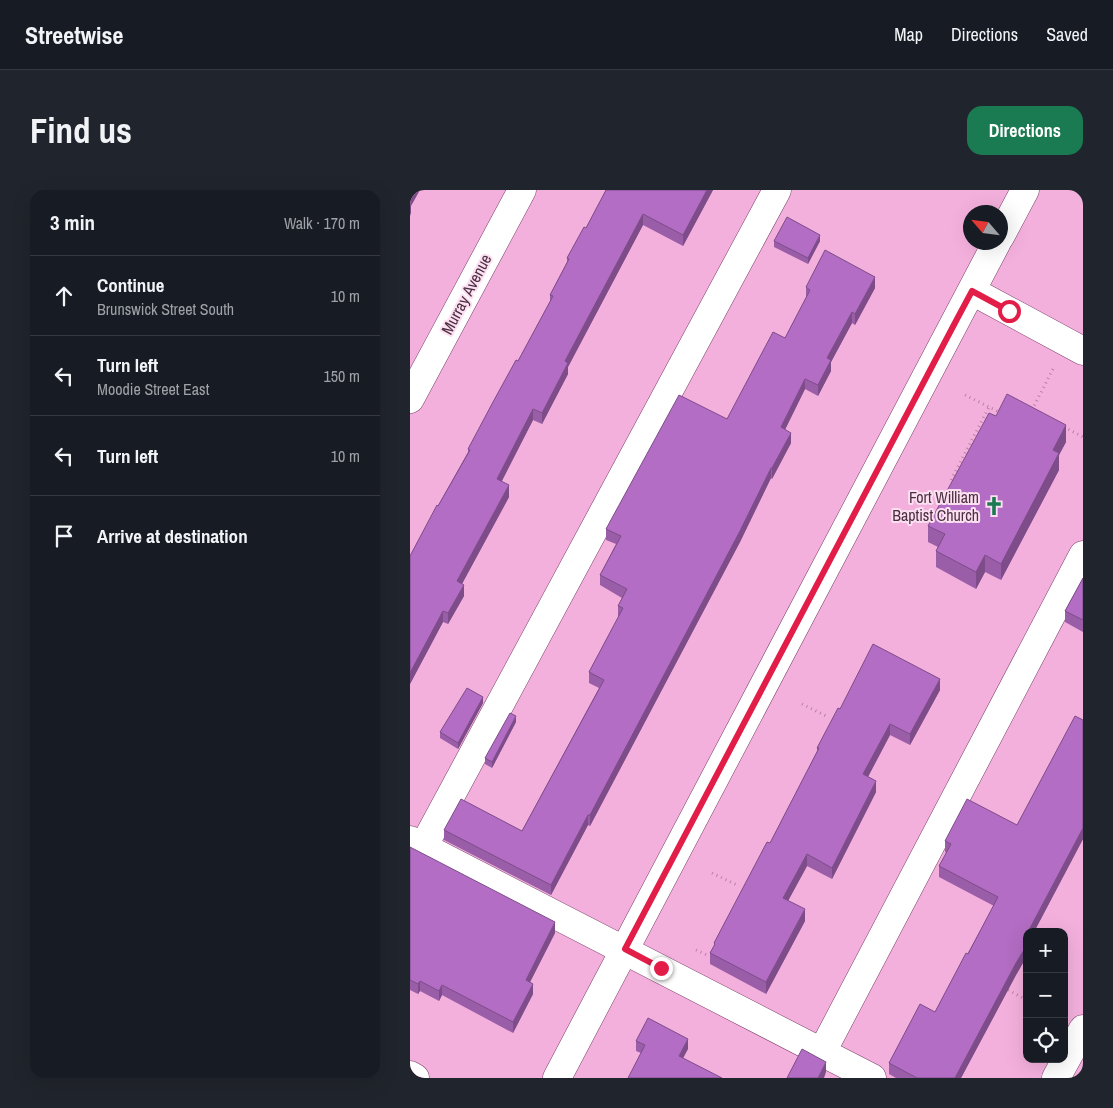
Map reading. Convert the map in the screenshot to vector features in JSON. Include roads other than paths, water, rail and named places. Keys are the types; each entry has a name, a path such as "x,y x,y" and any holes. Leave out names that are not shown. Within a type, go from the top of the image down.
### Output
{"street":[{"name":"Murray Avenue","path":"410,399 522,190"},
{"path":"777,190 417,843 872,1078"},
{"path":"1008,222 1025,190"},
{"path":"557,1078 993,250"},
{"path":"972,291 1075,346"},
{"path":"822,1052 1083,555"},
{"path":"1056,1078 1083,1029"},
{"path":"410,1076 415,1078"}],"place":[{"name":"Fort William Baptist Church","path":"994,506"}]}
